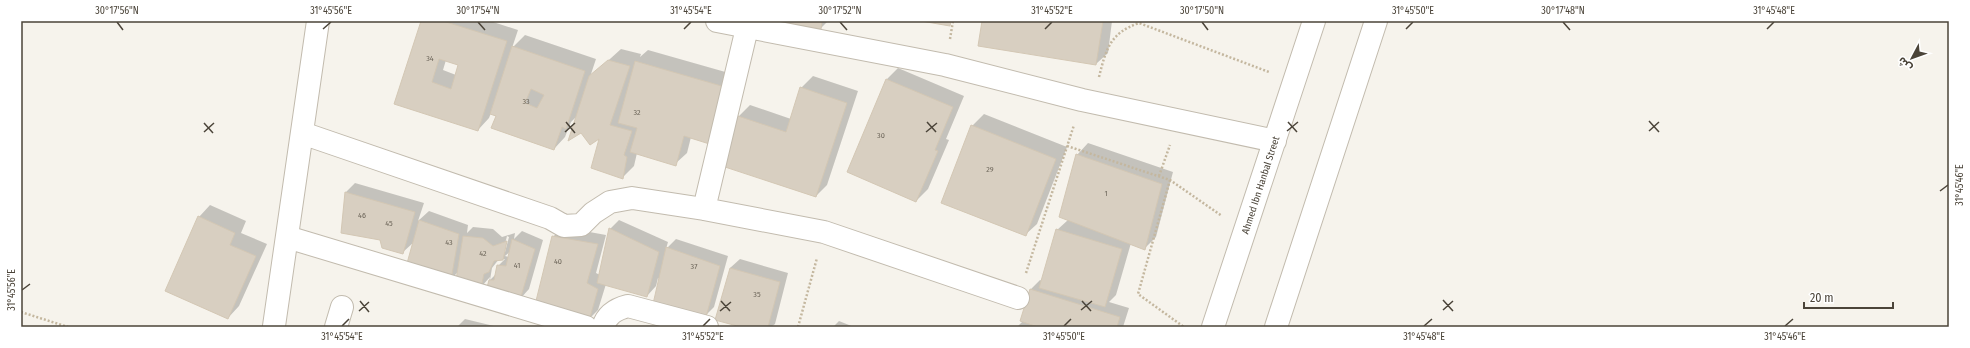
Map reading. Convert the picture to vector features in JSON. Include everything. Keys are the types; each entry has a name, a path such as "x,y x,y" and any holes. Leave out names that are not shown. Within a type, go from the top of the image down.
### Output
{"street":[{"path":"269,324 287,237 318,21"},
{"path":"717,21 944,65 1087,101 1179,122 1275,141"},
{"name":"Ahmed Ibn Hanbal Street","path":"1213,327 1314,21"},
{"path":"1276,327 1376,21"},
{"path":"704,209 747,28"},
{"path":"302,133 550,218 564,226 581,225 593,213 610,202 632,198 704,209 824,232 1018,298"},
{"path":"287,237 586,327"},
{"path":"603,327 610,314 618,308 628,306 707,327"}],"path":[{"path":"1018,298 1067,146 1087,101 1105,54 1110,43 1118,33 1139,23 1294,81"},
{"path":"1159,176 1179,122"},
{"path":"1067,146 1170,180 1245,231"},
{"path":"1170,180 1138,294 1184,327"},
{"path":"798,327 824,232"},
{"path":"21,312 68,327"}],"building":[{"path":"421,21 443,21 507,41 478,131 394,104","holes":["439,59 458,65 451,89 432,82"]},
{"path":"773,21 822,21 821,29"},
{"path":"921,21 951,21 950,26"},
{"path":"982,21 1103,21 1096,65 978,46"},
{"path":"512,46 585,71 566,129 562,127 554,150 491,128 496,116 490,114","holes":["531,89 544,95 537,108 525,103"]},
{"path":"608,60 630,66 610,125 632,131 624,155 627,157 623,179 591,168 599,139 590,145 581,133 568,141 589,76"},
{"path":"635,61 732,89 716,146 684,136 676,166 630,152 637,128 618,123"},
{"path":"886,79 953,107 935,150 938,151 916,202 847,172"},
{"path":"800,87 847,103 816,197 722,166 738,116 786,132"},
{"path":"971,125 1056,159 1026,236 941,203"},
{"path":"1076,154 1162,184 1145,250 1059,217"},
{"path":"345,192 415,212 403,254 382,248 380,240 341,233"},
{"path":"198,216 235,233 230,245 256,256 228,319 165,291"},
{"path":"419,220 459,234 451,280 406,267"},
{"path":"609,228 659,252 647,297 597,283"},
{"path":"1056,229 1122,249 1105,307 1039,288"},
{"path":"463,236 483,238 493,246 507,241 503,260 494,261 489,272 484,274 481,288 456,280"},
{"path":"552,236 598,244 587,283 598,289 589,321 535,305"},
{"path":"512,239 535,249 520,300 486,291 489,280 494,280 497,265 506,266"},
{"path":"666,247 720,266 706,317 653,304"},
{"path":"730,268 780,282 768,327 741,327 715,320"},
{"path":"1030,289 1120,317 1117,327 1038,327 1020,321"}]}
